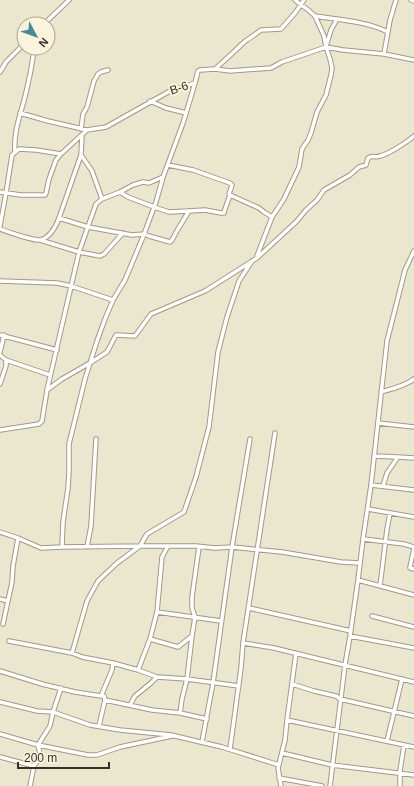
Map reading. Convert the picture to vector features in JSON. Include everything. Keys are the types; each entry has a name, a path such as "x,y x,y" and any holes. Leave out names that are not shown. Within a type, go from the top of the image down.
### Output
{"street":[{"path":"52,16 69,0"},
{"path":"72,653 87,601 98,581 117,563 140,546 147,534 184,512 196,477 209,427 218,352 227,317 240,281 255,259 272,217 284,199 299,167 302,148 311,133 317,112 326,95 331,75 332,68 324,36 315,16 295,0"},
{"path":"295,0 295,13"},
{"path":"215,69 244,42 256,35 261,30 281,29 304,0"},
{"path":"384,54 390,20 396,0"},
{"path":"315,16 366,25 388,32"},
{"path":"326,47 331,30 337,19"},
{"name":"B-6","path":"20,113 87,130 106,127 170,91 195,83 198,71 200,70 215,69 230,71 271,68 282,62 326,47 384,54 414,60"},
{"path":"0,72 6,62 16,52"},
{"path":"15,151 14,141 20,113 26,96 33,56"},
{"path":"81,129 83,114 87,107 94,81 98,74 108,70"},
{"path":"62,548 63,522 68,488 69,444 78,405 97,340 113,300 125,280 144,234 195,83"},
{"path":"150,101 166,108 186,113"},
{"path":"0,192 21,195 45,195 56,160 87,130"},
{"path":"40,240 51,232 59,218 81,155 82,135"},
{"path":"47,390 62,379 90,364 107,352 116,335 136,336 151,314 205,291 255,259 297,221 317,200 324,190 359,167 366,165 370,156 378,157 387,153 414,136"},
{"path":"0,226 12,154 19,149 61,154"},
{"path":"81,155 92,171 102,199"},
{"path":"120,192 128,197 169,212 205,210 224,213 230,196 229,194 232,185 230,183 193,170 168,164"},
{"path":"0,430 39,424 42,421 50,375 79,252 96,204 102,199 133,185 143,182 149,183 163,177"},
{"path":"230,196 259,208 272,217"},
{"path":"59,218 88,227 132,235 144,234 171,241 189,211"},
{"path":"0,229 79,252 100,256 104,254 123,233"},
{"path":"330,786 340,699 371,486 387,341 405,270 414,251"},
{"path":"0,281 57,283 113,300"},
{"path":"0,352 2,335 57,350"},
{"path":"0,355 6,360 50,375"},
{"path":"0,384 6,366 6,360"},
{"path":"381,392 411,382 414,379"},
{"path":"378,423 414,427"},
{"path":"230,749 239,686 243,643 275,433"},
{"path":"88,547 91,526 96,439"},
{"path":"202,742 213,682 232,547 250,439"},
{"path":"374,456 414,458"},
{"path":"383,486 387,473 398,457"},
{"path":"371,486 414,490"},
{"path":"368,509 414,517"},
{"path":"380,586 390,513"},
{"path":"0,532 41,548 140,546 232,547 341,562 360,562"},
{"path":"3,624 12,582 18,538"},
{"path":"363,539 404,544 414,548 410,567 414,569"},
{"path":"138,670 150,639 157,612 162,557 168,546"},
{"path":"180,713 187,679 195,617 192,608 192,597 198,547"},
{"path":"358,580 414,595"},
{"path":"0,599 8,601"},
{"path":"249,608 350,634 414,648"},
{"path":"157,612 222,621"},
{"path":"372,616 414,627"},
{"path":"150,639 178,647 192,636"},
{"path":"8,642 72,653 82,657 138,670 157,677 187,679 239,686"},
{"path":"243,643 296,653 414,682"},
{"path":"281,786 278,773 285,740 296,653"},
{"path":"101,696 112,670 113,663"},
{"path":"0,671 75,692 104,696 105,700 152,710 180,713 207,719"},
{"path":"130,705 135,696 151,684 157,677"},
{"path":"387,741 402,679"},
{"path":"292,684 336,696 340,699 414,716"},
{"path":"30,786 34,766 40,754 38,745 50,726 61,688"},
{"path":"98,726 105,700"},
{"path":"0,702 36,711 53,712 90,725 175,736 202,742 230,749 279,765"},
{"path":"287,720 414,747"},
{"path":"0,734 38,745 88,755 97,755 120,747 175,736"},
{"path":"400,786 404,745"},
{"path":"282,753 332,765 414,775"},
{"path":"0,758 34,766"},
{"path":"279,778 322,786"}]}
